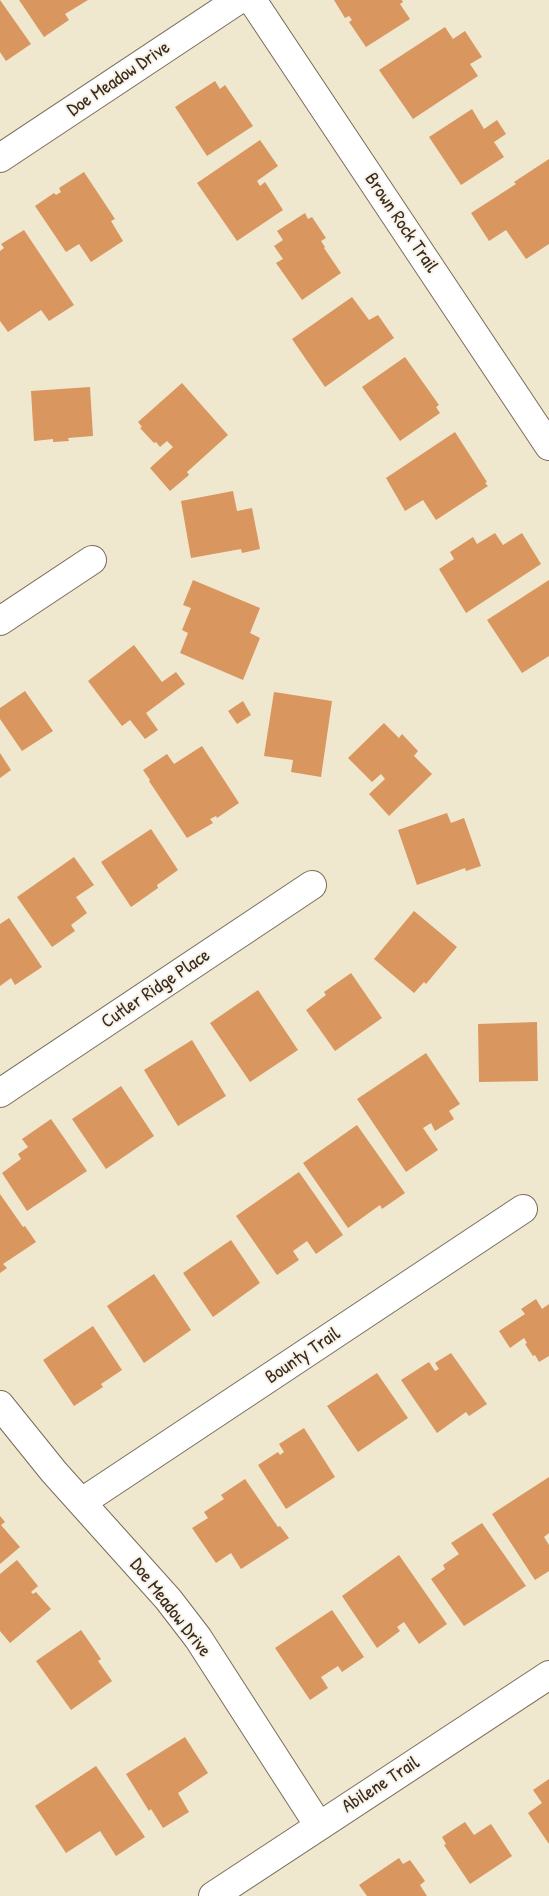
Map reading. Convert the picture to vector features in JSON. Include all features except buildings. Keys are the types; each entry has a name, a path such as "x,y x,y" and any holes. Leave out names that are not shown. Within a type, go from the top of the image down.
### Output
{"street":[{"name":"Doe Meadow Drive","path":"0,158 238,0"},
{"name":"Brown Rock Trail","path":"252,0 549,446"},
{"path":"0,621 92,560"},
{"name":"Cutler Ridge Place","path":"0,1093 312,885"},
{"name":"Bounty Trail","path":"82,1502 523,1209"},
{"name":"Doe Meadow Drive","path":"0,1405 54,1472 168,1599 198,1638 319,1826"},
{"name":"Abilene Trail","path":"213,1896 549,1675"}]}
